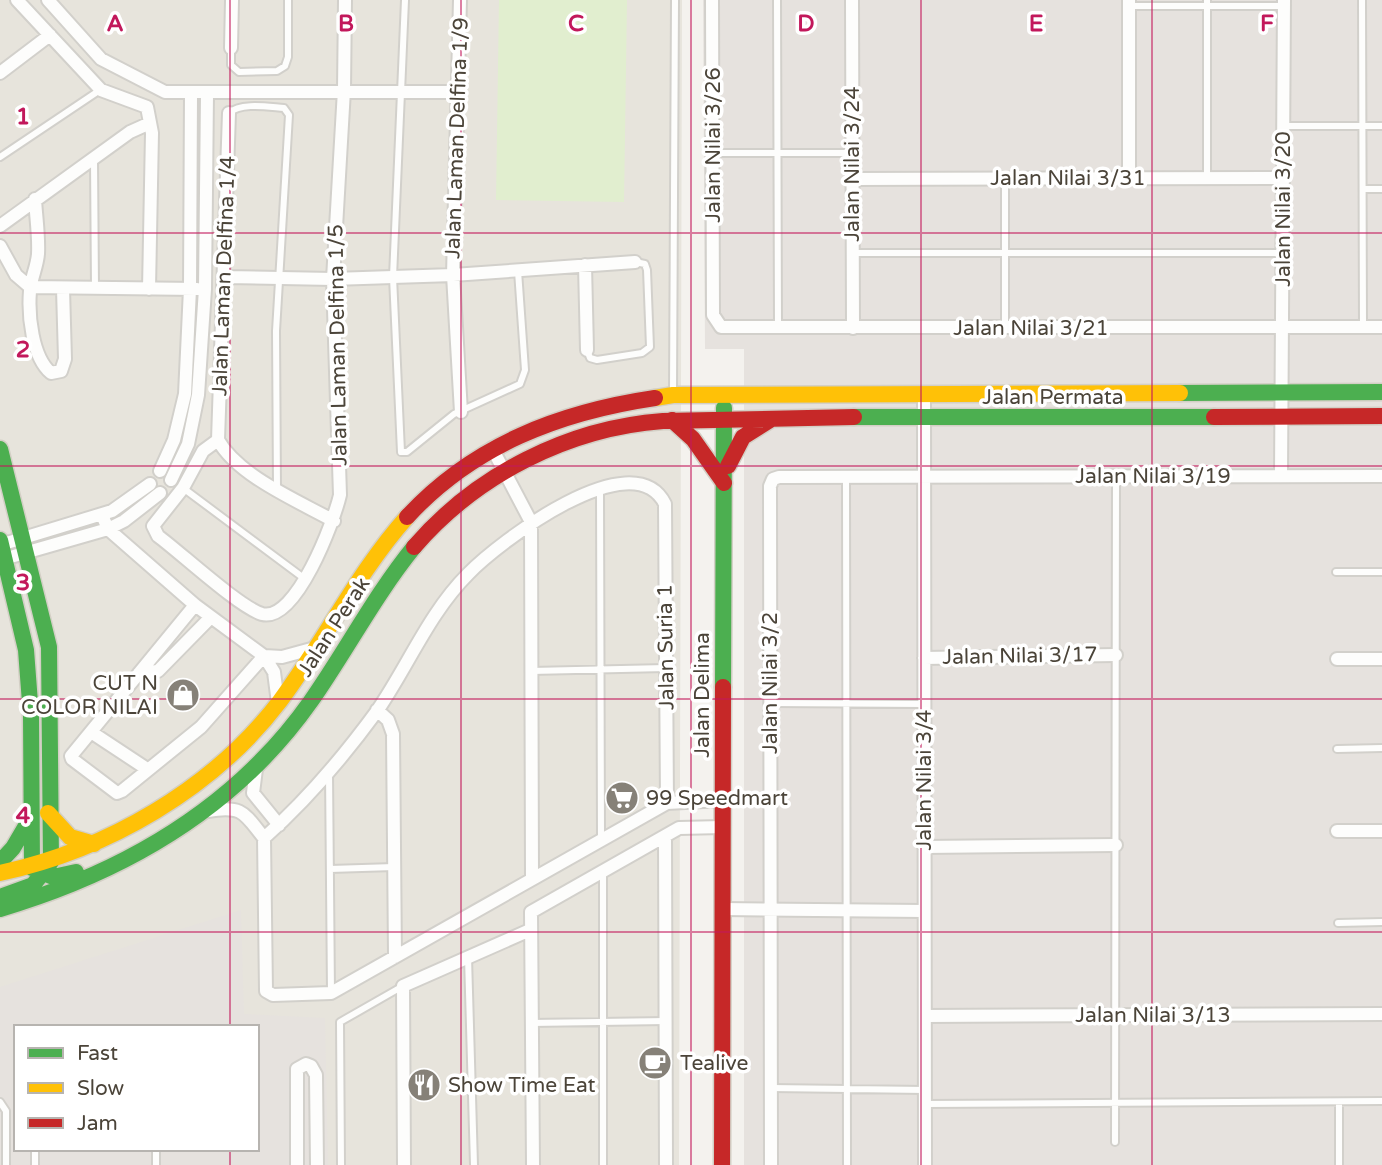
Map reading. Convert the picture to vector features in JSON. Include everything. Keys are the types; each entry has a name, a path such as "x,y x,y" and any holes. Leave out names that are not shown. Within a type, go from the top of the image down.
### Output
{"main road":[{"name":"Jalan Permata","path":"724,394 1382,392"},
{"name":"Jalan Perak","path":"0,873 41,868 94,844 123,829 224,761 278,703 393,533 419,503 447,478 492,448 524,430 566,415 622,401 673,395 724,394"},
{"name":"Jalan Delima","path":"722,1165 724,394"},
{"path":"724,483 731,450 740,437 779,416"},
{"name":"Jalan Permata","path":"724,418 1382,416"},
{"name":"Jalan Perak","path":"0,909 87,881 127,860 203,811 256,768 298,720 373,603 413,550 464,498 535,453 575,437 629,424 724,418"},
{"path":"672,421 693,439 724,483"},
{"path":"0,449 49,647 48,813 41,868 33,885 0,897"},
{"path":"1,550 26,650 31,716 30,819 41,868 59,879 94,865 127,860"},
{"path":"48,813 71,837 94,844"},
{"path":"0,862 13,848 30,819"}],"street":[{"path":"17,0 101,89 147,107 150,122 149,289"},
{"path":"48,0 112,67 159,91 191,94 344,90 457,92"},
{"path":"231,48 232,0"},
{"name":"Jalan Laman Delfina 1/5","path":"183,488 155,523 155,532 213,580 260,613 280,612 305,579 334,521 340,495 333,279 344,90 345,0"},
{"name":"Jalan Laman Delfina 1/9","path":"460,0 453,275 461,412"},
{"name":"Jalan Nilai 3/26","path":"712,0 713,291"},
{"name":"Jalan Nilai 3/24","path":"852,0 853,328"},
{"path":"1129,3 1129,178"},
{"name":"Jalan Nilai 3/20","path":"1281,476 1284,3"},
{"path":"0,73 50,35"},
{"path":"160,471 174,440 185,394 190,289 191,94"},
{"path":"171,480 188,444 196,418 205,289 207,94"},
{"name":"Jalan Laman Delfina 1/4","path":"218,440 226,276 229,113"},
{"path":"0,226 130,132 150,122"},
{"name":"Jalan Nilai 3/31","path":"852,178 1283,178"},
{"path":"35,199 38,252 36,273 30,287 33,332 44,365 51,373 57,374 61,371 65,359 63,289"},
{"path":"0,246 16,275 30,287 205,289"},
{"path":"226,276 333,279 453,275 635,262"},
{"path":"585,265 587,350"},
{"name":"Jalan Nilai 3/21","path":"713,291 714,320 721,327 1382,327"},
{"name":"Jalan Nilai 3/4","path":"924,395 925,1165"},
{"path":"183,488 203,451 218,440 234,460 277,489 334,521"},
{"path":"492,448 531,522 532,877"},
{"name":"Jalan Nilai 3/19","path":"924,476 1382,476"},
{"name":"Jalan Nilai 3/2","path":"771,1165 771,482 779,477 924,476"},
{"name":"Jalan Suria 1","path":"600,488 639,483 659,492 665,504 667,803"},
{"path":"25,545 102,515 150,484"},
{"path":"264,838 329,771 377,710 446,599 490,553 531,522 600,488"},
{"path":"1,550 108,529 124,522 160,493"},
{"path":"102,515 108,529 195,605 264,656 274,672 278,703"},
{"path":"195,605 71,756 117,793 201,727 264,656"},
{"path":"139,673 158,671 211,617"},
{"path":"264,656 282,657 315,648"},
{"name":"Jalan Nilai 3/17","path":"924,658 1116,655"},
{"path":"1337,659 1382,659"},
{"path":"377,710 388,720 393,734 396,957"},
{"path":"91,732 147,769"},
{"path":"256,768 253,793 279,825"},
{"path":"203,811 235,808 244,812 264,838 266,991 273,995 331,993 667,803 722,800"},
{"path":"533,1165 530,930 533,909 681,827 723,827"},
{"path":"1338,831 1382,831"},
{"path":"665,836 666,1165"},
{"path":"924,847 1116,845"},
{"path":"723,909 924,911"},
{"path":"404,1165 403,986 530,930"},
{"name":"Jalan Nilai 3/13","path":"925,1016 1382,1014"},
{"path":"297,1165 297,1069 306,1065 311,1066 316,1075 317,1165"}],"lane":[{"path":"231,48 231,65 239,72 277,71 285,66 288,57 288,0"},
{"path":"405,0 393,277 401,452 407,452 461,412 520,384 525,376 518,271"},
{"path":"673,395 674,0"},
{"path":"777,0 778,328"},
{"path":"1362,0 1363,327"},
{"path":"1129,3 1284,3"},
{"path":"1207,3 1207,178"},
{"path":"0,157 101,89"},
{"path":"229,113 242,107 288,110 278,276 277,489"},
{"path":"1283,126 1382,126"},
{"path":"713,153 852,153"},
{"path":"94,158 95,288"},
{"path":"1005,178 1005,328"},
{"path":"1363,189 1382,189"},
{"path":"852,253 1282,253"},
{"path":"587,350 590,358 597,360 642,353 650,347 647,267 635,262"},
{"path":"846,476 847,1165"},
{"path":"1115,1142 1116,476"},
{"path":"183,488 305,579"},
{"path":"600,488 600,841"},
{"path":"1336,572 1382,572"},
{"path":"531,671 667,668"},
{"path":"770,703 924,704"},
{"path":"1337,749 1382,748"},
{"path":"329,771 331,993"},
{"path":"330,869 394,867"},
{"path":"603,870 603,1165"},
{"path":"1338,923 1382,922"},
{"path":"468,957 474,1165"},
{"path":"341,1165 340,1022 403,986"},
{"path":"531,1023 666,1021"},
{"path":"771,1088 925,1090"},
{"path":"1339,1101 1339,1165"},
{"path":"925,1104 1382,1101"},
{"path":"0,1102 6,1111 6,1165"}],"shaded area":[{"path":"0,0 682,0 679,1165 0,1165"},
{"path":"703,0 1382,0 1382,1165 744,1165 744,349 705,349"},
{"path":"241,910 244,1014 325,1018 328,1165 0,1165 0,987"}],"green space":[{"path":"499,0 627,0 624,202 496,200"}],"traffic: fast":[{"path":"1180,393 1382,392"},
{"path":"723,687 724,408"},
{"path":"854,417 1214,417"},
{"path":"0,449 49,647 51,862"},
{"path":"0,540 26,650 31,716 32,868"},
{"path":"0,909 91,876 133,855 174,832 212,805 248,774 281,739 311,701 386,584 414,547"},
{"path":"0,862 13,848 30,819"},
{"path":"0,897 33,885 49,865"},
{"path":"32,868 53,877 76,872"}],"traffic: slow":[{"path":"655,398 673,395 1180,393"},
{"path":"0,873 40,863 118,832 190,788 223,762 253,733 280,701 372,561 407,517"},
{"path":"48,813 70,837 94,844"}],"traffic: jam":[{"path":"407,517 460,470 489,451 520,436 585,412 655,398"},
{"path":"1214,417 1382,416"},
{"path":"414,547 439,521 495,477 559,445 593,434 628,425 663,421 854,417"},
{"path":"672,420 693,439 724,483"},
{"path":"728,466 743,437 770,420"},
{"path":"722,1165 723,687"}],"place":[{"name":"CUT N COLOR NILAI","path":"183,695"},
{"name":"99 Speedmart","path":"622,798"},
{"name":"Tealive","path":"655,1063"},
{"name":"Show Time Eat","path":"424,1085"}]}
